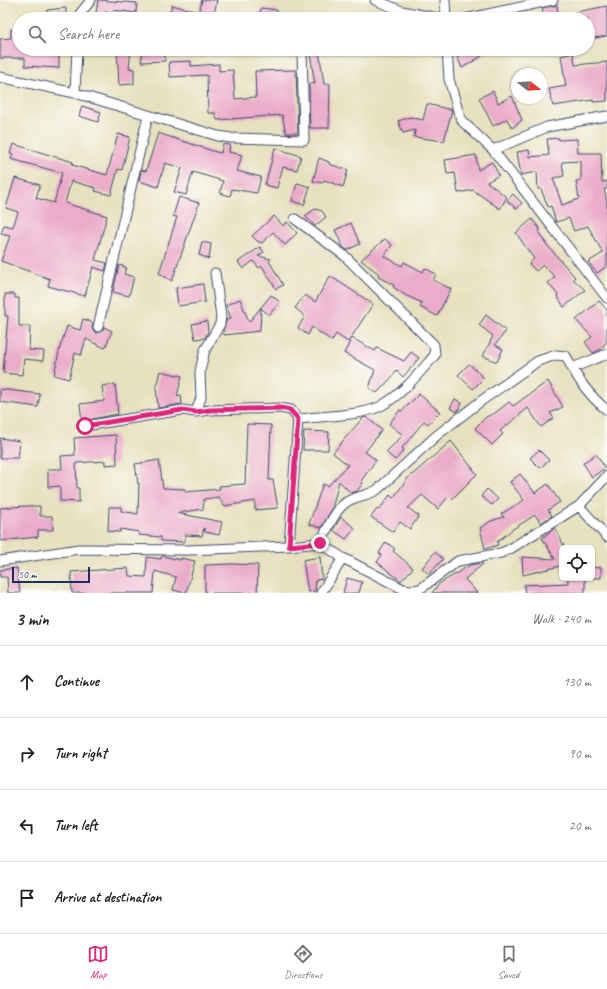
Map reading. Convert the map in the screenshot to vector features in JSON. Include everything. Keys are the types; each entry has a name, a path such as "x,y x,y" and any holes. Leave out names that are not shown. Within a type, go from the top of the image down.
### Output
{"street":[{"path":"81,12 91,0"},
{"path":"375,0 407,12"},
{"path":"445,0 445,12"},
{"path":"488,12 518,3 552,0"},
{"path":"75,93 77,56"},
{"path":"0,77 75,93 218,136 304,140 305,117 302,56"},
{"path":"447,56 448,79 463,122 493,150 607,298"},
{"path":"98,327 148,116"},
{"path":"493,150 547,126 607,116"},
{"path":"295,219 345,256 434,345 435,355 403,390 380,406 362,412 298,419"},
{"path":"196,412 201,398 200,372 205,350 218,329 221,316 215,273"},
{"path":"572,368 607,354"},
{"path":"320,543 344,504 351,499 368,495 377,490 436,436 481,401 538,361 556,355 566,356 572,368 599,404 607,410"},
{"path":"201,398 210,410"},
{"path":"85,426 182,410 196,412 210,410 280,408 290,410 298,419 289,546"},
{"path":"0,561 79,549 188,550 289,546 320,543 343,558 403,589 420,589 458,561 510,550 579,506 607,476"},
{"path":"579,506 607,537"},
{"path":"321,593 343,558"}],"building":[{"path":"98,0 137,3 136,12 113,10 112,12 96,12"},
{"path":"202,0 217,0 214,12 199,12"},
{"path":"172,5 199,12 170,12"},
{"path":"557,5 558,12 543,12 542,8"},
{"path":"607,6 607,36 595,38 595,12 576,12"},
{"path":"66,8 66,12 47,12 47,10"},
{"path":"261,8 277,10 277,12 260,12"},
{"path":"12,29 12,56 59,56 59,68 25,66 25,58 0,58 0,39 11,38"},
{"path":"117,56 130,56 129,68 134,69 134,84 119,85"},
{"path":"142,56 165,56 165,61 141,62"},
{"path":"310,56 320,56 324,84 330,84 329,128 310,128 309,83 315,84"},
{"path":"457,56 482,56 462,68"},
{"path":"561,56 574,56 575,65 607,62 607,101 593,102 593,100 553,106 549,89 566,86"},
{"path":"191,61 191,66 219,64 219,71 233,70 235,99 256,97 255,71 296,70 298,133 286,133 282,115 217,120 215,113 208,113 207,75 170,77 169,62"},
{"path":"493,91 498,103 511,96 511,104 515,104 522,120 512,128 507,119 493,126 479,98"},
{"path":"427,104 452,110 444,141 414,137 415,130 403,133 398,121 410,117 423,120"},
{"path":"82,106 101,112 98,122 79,116"},
{"path":"158,133 221,153 223,144 230,145 229,152 242,155 237,171 261,177 257,193 232,189 230,196 220,193 223,181 193,172 186,195 174,192 182,168 165,163 158,187 139,181 141,170 146,171"},
{"path":"118,134 130,137 122,170 118,169 111,195 95,191 96,188 71,181 65,203 107,216 95,260 107,263 105,271 93,267 85,296 48,286 50,279 1,261 10,236 1,234 4,225 13,227 18,212 6,208 15,178 40,185 36,198 54,203 62,173 11,159 13,154 10,154 13,144 73,162 72,165 107,175"},
{"path":"547,139 577,139 578,153 601,153 602,182 607,181 607,189 604,189 607,201 607,266 597,273 588,262 603,253 588,226 574,231 569,218 556,222 551,206 548,207 541,189 538,189 537,172 521,175 517,152 529,150 530,157 549,155","holes":["581,161 581,180 576,181 579,199 562,205 553,178 564,176 562,162"]},
{"path":"275,148 301,156 297,170 283,167 277,188 265,185"},
{"path":"476,155 478,170 492,162 499,175 487,182 507,197 500,209 473,190 458,193 455,173 447,174 445,160"},
{"path":"319,158 329,162 329,164 348,170 343,187 324,180 323,183 313,181"},
{"path":"297,183 310,187 304,205 292,201"},
{"path":"513,194 522,203 517,209 507,201"},
{"path":"179,197 199,203 172,281 159,273 177,217 173,216"},
{"path":"315,209 322,211 326,217 315,226 305,216"},
{"path":"274,216 283,226 287,222 297,233 285,245 273,232 262,243 257,241 252,236"},
{"path":"532,219 540,229 539,233 547,245 575,277 573,279 585,290 564,307 557,296 558,295 548,283 555,277 543,265 536,271 529,264 534,259 516,233"},
{"path":"351,223 360,244 347,250 343,247 335,230"},
{"path":"385,239 392,245 384,256 402,266 404,262 423,272 425,268 436,274 433,280 451,289 437,316 420,307 422,303 405,295 393,287 394,285 378,277 379,274 361,260"},
{"path":"202,242 211,244 209,259 199,255"},
{"path":"260,247 264,252 258,256 271,259 269,261 283,285 276,289 262,266 259,268 253,261 243,269 238,262"},
{"path":"119,265 126,267 124,274 134,277 129,296 113,292"},
{"path":"330,276 373,304 348,342 336,334 332,341 312,327 308,335 298,328 305,316 295,308 305,295 315,302"},
{"path":"203,284 205,302 178,306 176,288"},
{"path":"5,294 15,294 15,298 19,298 19,326 30,326 29,350 44,351 43,361 24,359 22,375 3,373 8,316 5,316"},
{"path":"271,295 280,302 269,315 261,308 260,331 224,335 223,330 227,319 231,318 226,305 240,299 249,322"},
{"path":"599,301 607,310 607,341 600,350 593,353 585,342 592,337 576,320"},
{"path":"486,315 506,331 495,345 503,349 497,362 483,356 493,336 479,325"},
{"path":"83,319 93,323 92,329 96,333 102,331 104,327 112,331 105,348 86,339 81,355 75,353 69,379 54,375 60,347 67,326 80,330"},
{"path":"207,321 208,332 205,338 195,339 192,324"},
{"path":"352,338 375,351 377,348 404,361 411,352 419,358 403,377 396,370 393,376 377,393 369,388 375,370 344,353"},
{"path":"469,364 484,378 473,389 458,375"},
{"path":"160,371 182,376 177,396 181,395 182,404 158,408 156,387"},
{"path":"548,381 563,407 550,413 554,418 541,427 528,408 500,431 503,434 492,445 475,428 486,417 495,413 509,402 513,406"},
{"path":"115,384 118,414 82,421 80,404 104,401 102,386"},
{"path":"0,389 40,394 38,407 0,402"},
{"path":"419,394 440,412 428,424 424,421 402,448 404,450 395,460 386,452 403,435 389,424 400,410 402,411"},
{"path":"455,399 462,403 457,412 450,408"},
{"path":"366,417 382,430 365,452 376,460 361,481 363,483 357,491 351,493 339,481 332,509 321,528 309,524 323,484 328,486 348,465 333,453 363,418"},
{"path":"247,424 271,425 269,480 273,480 278,508 255,510 255,501 224,506 219,497 204,499 203,509 177,513 222,522 219,535 205,532 204,528 202,536 185,535 185,542 161,541 161,537 139,535 139,532 120,529 120,532 108,531 109,507 121,507 121,511 138,514 139,483 138,484 135,464 159,460 163,488 185,489 185,492 220,489 219,486 245,484"},
{"path":"304,431 329,432 328,450 303,450"},
{"path":"116,435 117,464 105,465 105,461 76,463 79,502 60,501 60,486 48,487 48,469 62,469 61,456 75,455 74,438"},
{"path":"0,438 20,441 18,458 0,458"},
{"path":"451,441 477,474 451,500 448,497 438,509 422,495 408,508 419,516 410,529 400,522 393,532 371,517 377,509 379,510 390,495 393,498 411,474 412,475"},
{"path":"539,450 549,460 540,468 530,458"},
{"path":"596,454 605,468 592,477 583,463"},
{"path":"520,474 535,493 548,484 560,502 548,510 552,516 541,523 535,515 513,529 497,542 498,545 485,549 480,528 491,521 504,517 501,514 524,500 510,482"},
{"path":"487,489 498,499 492,505 481,496"},
{"path":"40,506 40,516 52,516 53,530 38,530 38,537 0,541 0,508"},
{"path":"341,517 355,528 346,539 333,530"},
{"path":"555,528 564,545 559,545 559,566 523,575 522,557 555,559 542,538"},
{"path":"386,542 395,549 393,551 413,568 401,581 377,562 382,555 379,553"},
{"path":"435,552 443,559 429,574 422,568"},
{"path":"162,556 195,561 186,593 173,590 176,577 155,571 153,593 72,593 71,572 128,568 129,576 146,577 147,557 161,559"},
{"path":"320,557 322,579 316,580 315,591 308,592 303,560"},
{"path":"483,564 465,579 477,593 432,593 439,584 470,565"},
{"path":"205,565 258,565 257,593 205,593"},
{"path":"601,567 601,578 595,578 595,568"},
{"path":"17,568 20,593 8,593 7,577 0,577 0,570"},
{"path":"347,578 362,582 359,593 343,593"},
{"path":"568,581 585,581 585,593 525,593 524,585 568,583"}],"route":[{"path":"85,426 182,410 196,412 210,410 280,408 290,410 298,419 289,546 320,543"}]}
